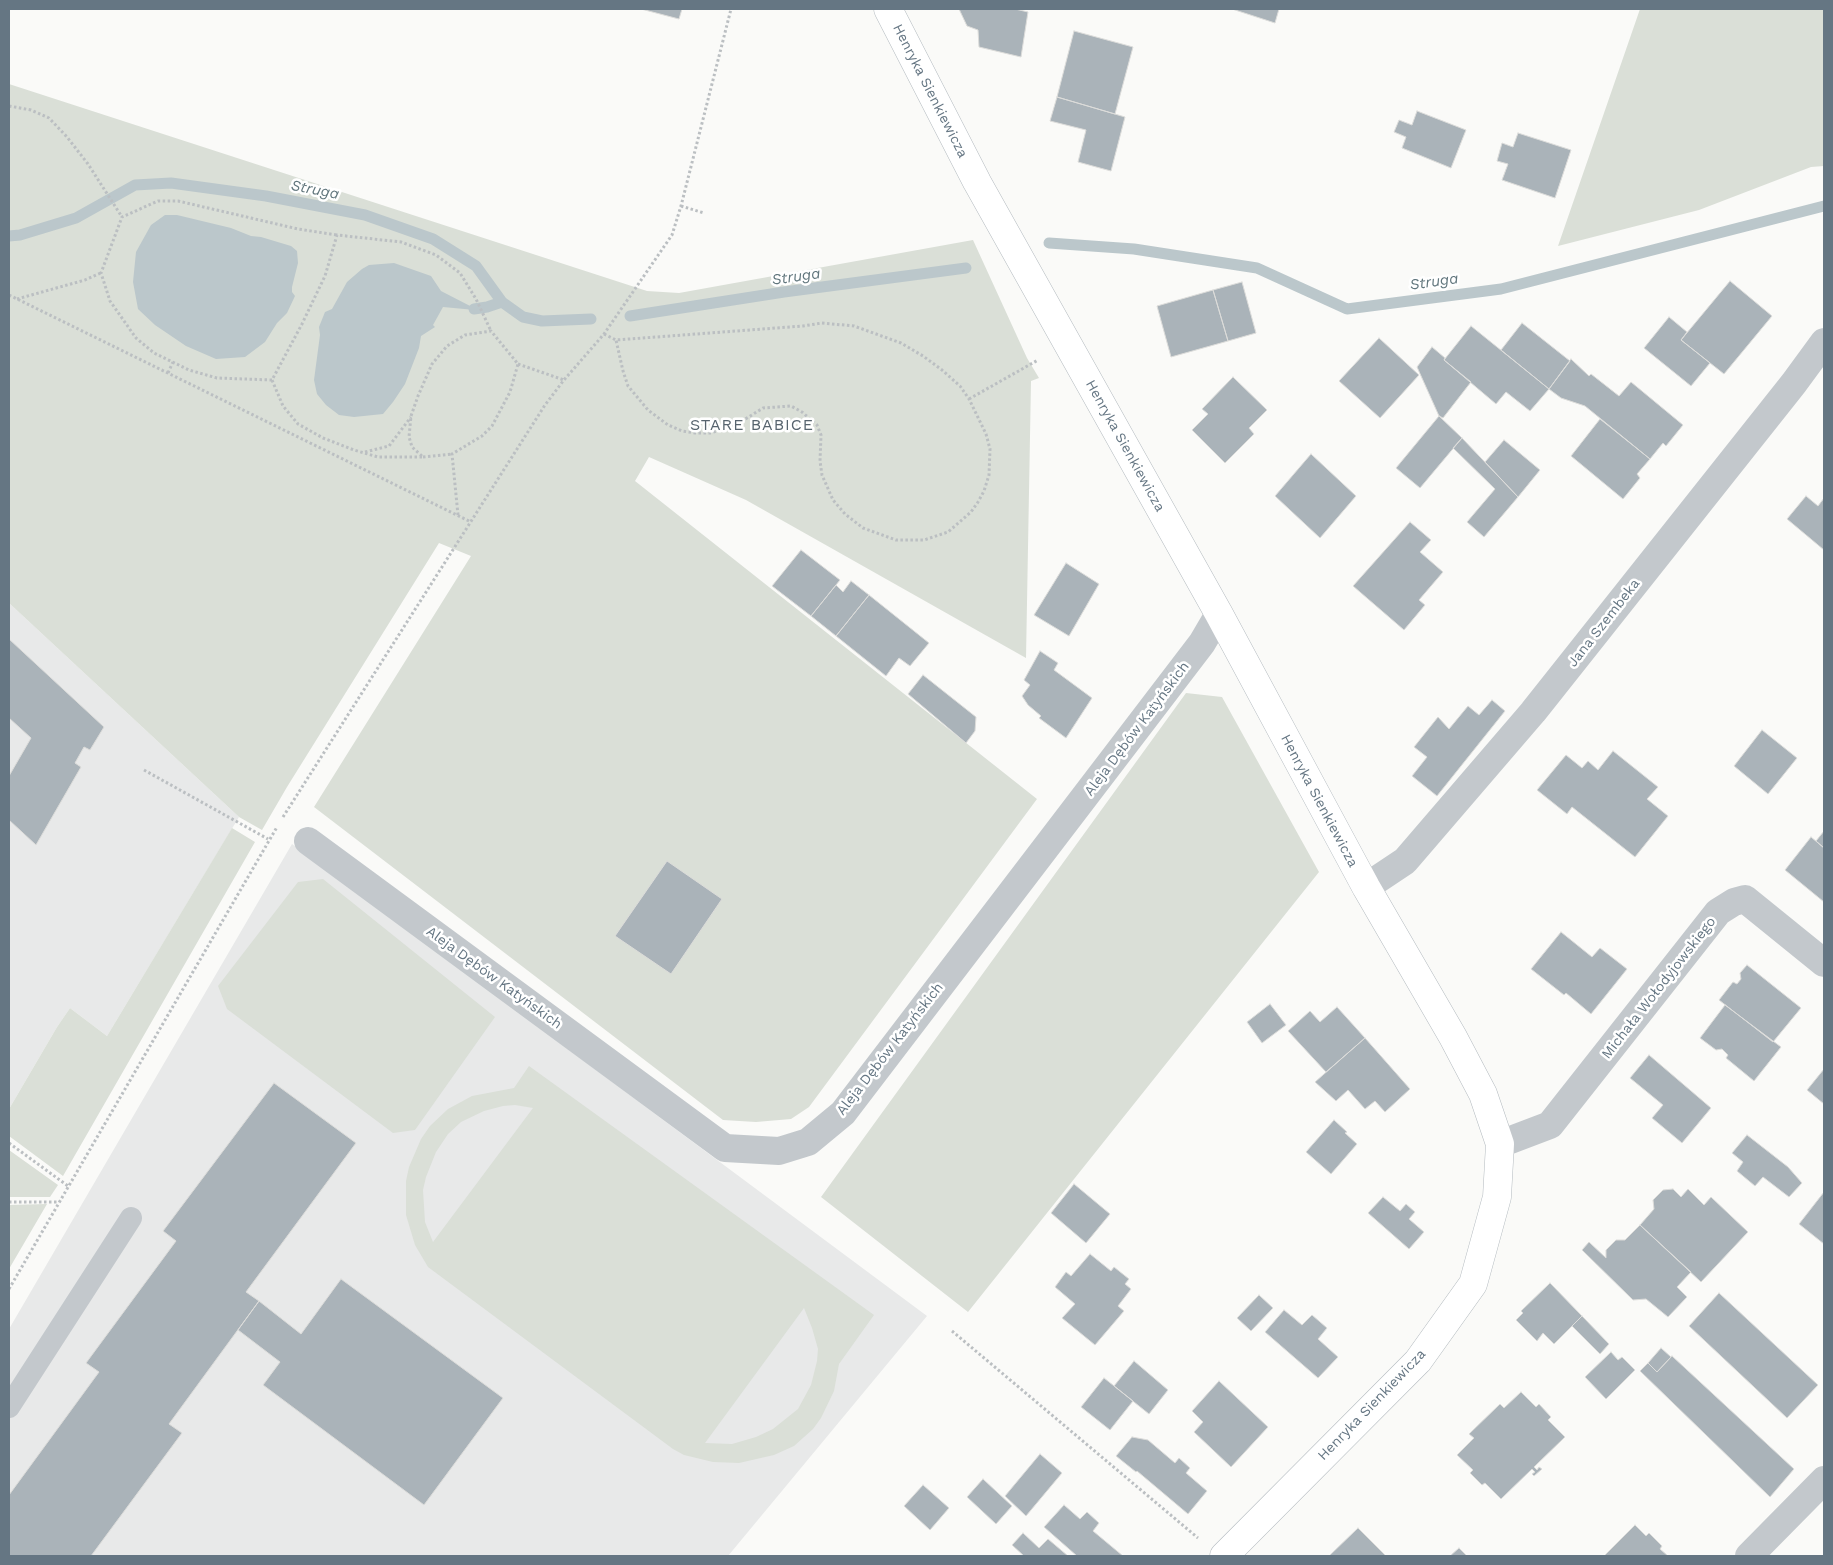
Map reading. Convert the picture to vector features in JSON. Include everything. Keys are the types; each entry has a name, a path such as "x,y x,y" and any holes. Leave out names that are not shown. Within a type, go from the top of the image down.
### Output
{"street":[{"name":"Henryka Sienkiewicza","path":"888,9 977,182 1219,614 1366,887 1453,1037 1483,1094 1500,1144 1497,1197 1473,1284 1418,1361 1224,1556"},
{"name":"Jana Szembeka","path":"1366,887 1405,861 1534,712 1794,383 1824,342"},
{"name":"Aleja Dębów Katyńskich","path":"308,841 726,1148 779,1151 808,1142 843,1113 1202,643 1219,614"},
{"name":"Michała Wołodyjowskiego","path":"1500,1144 1550,1125 1718,912 1734,902 1745,899 1824,963"},
{"path":"1749,1556 1824,1480"}],"lane":[{"path":"9,1407 131,1218"}],"path":[{"path":"9,1289 268,839 545,405 604,334 672,235 731,9"},
{"path":"9,106 31,110 49,118 88,164 122,217"},
{"path":"272,380 217,378 189,370 154,353 136,338 110,301 101,272 122,217 158,201 178,201 298,229 401,242 436,255 460,273 487,319 491,331 518,364 564,380"},
{"path":"681,206 704,214"},
{"path":"272,380 325,276 337,235"},
{"path":"17,299 85,280 101,272"},
{"path":"9,295 471,522"},
{"path":"604,334 616,340 822,323 854,326 901,342 924,356 960,386 969,399 986,434 990,449 989,475 984,490 971,512 948,532 924,540 896,540 863,528 845,514 833,500 822,475 820,461 821,435 817,425 802,412 791,406 763,408 739,423 711,433 682,431 661,420 636,398 628,386 616,340"},
{"path":"423,457 412,447 408,436 411,416 432,364 447,346 465,335 491,331"},
{"path":"969,399 1048,355 1069,346"},
{"path":"168,373 173,362"},
{"path":"272,380 283,406 298,424 323,438 378,457 423,457 452,454 482,436 492,426 510,392 518,364"},
{"path":"363,452 389,446 411,416"},
{"path":"452,454 458,515"},
{"path":"144,770 268,839"},
{"path":"9,1143 68,1186"},
{"path":"9,1202 59,1202"},
{"path":"952,1331 1200,1539"}],"shaded area":[{"path":"1640,9 1824,9 1824,166 1811,167 1699,210 1558,246"},
{"path":"9,84 647,291 679,293 973,240 1027,358 1039,378 1031,381 1026,658 746,500 649,457 635,481 1037,799 809,1107 791,1119 756,1122 723,1120 314,807 471,556 439,543 262,830 239,817 9,603"},
{"path":"165,215 177,215 231,228 251,236 291,246 297,251 298,263 292,287 292,292 295,296 287,313 277,323 265,342 245,357 216,359 186,346 155,325 138,309 133,282 136,252 151,225"},
{"path":"394,263 431,276 441,291 475,310 443,307 433,325 435,327 421,336 419,348 405,384 383,414 354,417 339,415 326,405 317,394 314,380 320,335 319,327 325,312 332,309 347,282 362,269 369,265"},
{"path":"9,603 239,817 107,1036 70,1008 9,1109"},
{"path":"1186,693 1222,697 1319,872 968,1312 821,1197"},
{"path":"232,828 255,842 63,1176 9,1136 9,1109 70,1008 107,1036"},
{"path":"292,844 927,1316 728,1556 9,1556 9,1329"},
{"path":"323,879 495,1017 415,1130 393,1133 227,1009 218,986 298,882"},
{"path":"529,1066 874,1315 839,1364 834,1391 821,1418 813,1429 794,1446 774,1455 739,1463 713,1462 684,1455 673,1449 428,1267 415,1245 406,1215 406,1181 409,1167 421,1139 430,1126 448,1109 472,1096 514,1088","holes":["515,1105 533,1108 433,1242 425,1222 423,1190 436,1152 448,1134 461,1122 484,1111","804,1308 818,1349 811,1385 798,1409 773,1429 756,1437 732,1444 705,1443"]},
{"path":"9,1150 58,1185 50,1197 9,1197"},
{"path":"47,1204 9,1269 9,1205"}],"building":[{"path":"641,9 682,9 679,19"},
{"path":"959,9 1015,9 1028,12 1021,57 979,47 978,30 967,26"},
{"path":"1232,9 1279,9 1275,23"},
{"path":"1074,31 1133,47 1115,114 1057,97"},
{"path":"1057,97 1125,117 1111,171 1078,162 1086,130 1050,121"},
{"path":"1417,111 1466,130 1451,168 1402,148 1406,137 1394,132 1399,120 1412,125"},
{"path":"1518,133 1571,150 1555,198 1502,180 1508,164 1497,161 1502,143 1513,147"},
{"path":"1730,281 1772,316 1724,374 1681,340"},
{"path":"1242,282 1256,333 1228,341 1213,290"},
{"path":"1213,290 1228,341 1171,357 1157,306"},
{"path":"1669,317 1687,332 1681,340 1710,363 1691,386 1644,348"},
{"path":"1522,323 1570,361 1549,389 1501,350"},
{"path":"1471,326 1549,389 1530,411 1506,392 1496,404 1444,360"},
{"path":"1379,338 1419,375 1380,418 1339,381"},
{"path":"1432,347 1445,358 1444,360 1471,382 1443,418 1439,416 1417,367"},
{"path":"1571,359 1589,376 1591,374 1619,396 1631,382 1683,425 1666,446 1663,443 1650,459 1585,406 1561,398 1549,389"},
{"path":"1233,377 1267,410 1249,428 1254,434 1225,463 1192,430 1208,414 1202,409"},
{"path":"1439,416 1462,438 1420,488 1396,468"},
{"path":"1600,419 1650,459 1637,474 1640,478 1623,499 1571,456"},
{"path":"1462,438 1518,497 1484,537 1467,522 1495,489 1453,448"},
{"path":"1504,440 1540,470 1518,497 1485,462"},
{"path":"1311,454 1356,496 1320,538 1275,496"},
{"path":"1806,496 1818,506 1824,498 1824,550 1787,519"},
{"path":"1410,522 1431,540 1420,552 1443,572 1419,600 1425,605 1404,630 1353,586"},
{"path":"801,550 840,580 811,616 772,586"},
{"path":"1066,563 1099,584 1069,636 1034,615"},
{"path":"851,581 869,595 836,636 811,616 836,585 843,592"},
{"path":"869,595 929,643 910,666 899,658 886,676 836,636"},
{"path":"9,639 104,727 90,750 84,747 75,763 81,767 36,845 9,820 9,776 31,738 9,718"},
{"path":"1040,651 1058,663 1054,670 1092,698 1066,738 1039,718 1041,716 1028,705 1022,696 1030,685 1024,680"},
{"path":"923,675 976,717 975,731 966,743 908,694"},
{"path":"1492,700 1505,711 1437,796 1412,776 1427,757 1414,747 1438,717 1449,729 1468,706 1479,715"},
{"path":"1762,730 1797,758 1768,794 1734,766"},
{"path":"1613,751 1658,787 1647,799 1668,816 1635,857 1572,807 1567,814 1537,790 1566,755 1582,768 1588,761 1598,770"},
{"path":"1824,831 1824,848 1816,841"},
{"path":"1811,837 1824,848 1824,902 1785,870"},
{"path":"667,861 722,899 671,974 615,936"},
{"path":"1561,932 1592,957 1600,948 1627,969 1591,1014 1566,993 1564,995 1531,969"},
{"path":"1747,965 1801,1008 1773,1042 1719,1000 1733,982 1737,984 1741,979 1740,973"},
{"path":"1270,1004 1286,1025 1262,1043 1247,1022"},
{"path":"1725,1005 1781,1047 1754,1081 1726,1058 1728,1055 1722,1049 1716,1050 1700,1038"},
{"path":"1337,1007 1365,1038 1326,1072 1288,1031 1310,1011 1320,1022"},
{"path":"1365,1038 1410,1089 1385,1112 1375,1101 1365,1109 1348,1090 1336,1101 1315,1082"},
{"path":"1649,1055 1711,1108 1682,1143 1652,1118 1663,1105 1630,1078"},
{"path":"1824,1069 1824,1104 1807,1090"},
{"path":"274,1083 356,1143 246,1292 259,1301 169,1424 182,1433 91,1556 9,1556 9,1495 99,1372 86,1363 176,1241 163,1231"},
{"path":"1334,1120 1357,1144 1331,1174 1306,1152"},
{"path":"1747,1135 1788,1167 1802,1183 1789,1197 1763,1177 1755,1186 1737,1171 1743,1162 1732,1153"},
{"path":"1074,1184 1110,1214 1086,1243 1051,1213"},
{"path":"1673,1189 1681,1197 1688,1189 1704,1205 1711,1197 1748,1232 1701,1282 1640,1225 1654,1209 1653,1200 1663,1190"},
{"path":"1824,1192 1824,1244 1799,1224"},
{"path":"1383,1197 1400,1211 1406,1204 1415,1212 1409,1219 1424,1232 1409,1249 1368,1213"},
{"path":"1640,1225 1691,1272 1677,1287 1687,1297 1668,1317 1646,1299 1633,1300 1582,1250 1589,1242 1606,1258 1606,1250 1616,1240 1625,1240"},
{"path":"1090,1254 1111,1271 1114,1267 1129,1279 1125,1284 1131,1289 1118,1306 1124,1311 1095,1345 1062,1318 1075,1304 1055,1287 1066,1272 1071,1276"},
{"path":"341,1279 503,1398 424,1505 263,1385 280,1362 238,1330 259,1301 301,1334"},
{"path":"1550,1283 1582,1316 1554,1344 1543,1333 1537,1341 1516,1320 1523,1313 1521,1311"},
{"path":"1719,1293 1818,1385 1787,1418 1689,1326"},
{"path":"1259,1295 1273,1308 1251,1331 1237,1318"},
{"path":"1284,1310 1302,1325 1312,1315 1327,1328 1318,1339 1338,1357 1318,1378 1265,1332"},
{"path":"1582,1316 1609,1344 1600,1354 1572,1326"},
{"path":"1661,1348 1671,1357 1657,1372 1648,1363"},
{"path":"1611,1352 1618,1360 1622,1357 1635,1370 1606,1399 1585,1377"},
{"path":"1672,1356 1794,1469 1770,1497 1640,1371 1648,1363 1657,1372"},
{"path":"1134,1361 1168,1390 1149,1414 1114,1386"},
{"path":"1104,1378 1133,1401 1110,1430 1081,1407"},
{"path":"1219,1381 1268,1427 1231,1467 1194,1432 1203,1422 1192,1411"},
{"path":"1521,1392 1536,1407 1539,1404 1551,1417 1548,1420 1565,1437 1534,1467 1537,1470 1539,1467 1542,1469 1534,1476 1532,1474 1535,1472 1532,1469 1501,1499 1485,1483 1482,1485 1470,1473 1473,1470 1457,1455 1474,1438 1469,1434 1500,1404 1504,1408"},
{"path":"1132,1437 1148,1440 1175,1463 1179,1458 1190,1468 1186,1473 1207,1491 1188,1514 1116,1456"},
{"path":"1040,1454 1062,1473 1026,1516 1005,1496"},
{"path":"983,1479 1012,1506 996,1524 967,1497"},
{"path":"923,1485 949,1508 930,1530 904,1506"},
{"path":"1064,1505 1080,1519 1087,1512 1099,1523 1093,1531 1123,1556 1077,1556 1044,1527"},
{"path":"1635,1525 1646,1536 1649,1533 1662,1546 1660,1549 1668,1556 1604,1556"},
{"path":"1358,1528 1386,1556 1329,1556"},
{"path":"1023,1533 1039,1548 1048,1539 1068,1556 1024,1556 1012,1545"},
{"path":"1459,1548 1467,1556 1450,1556"}],"waterway":[{"name":"Struga","path":"9,236 20,235 76,218 135,185 171,183 266,196 365,215 433,239 476,266 502,302 523,317 542,321 591,319"},
{"name":"Struga","path":"1049,243 1134,249 1257,268 1347,309 1501,289 1824,206"},
{"name":"Struga","path":"630,316 784,292 966,268"},
{"path":"474,309 502,302"}],"district":[{"name":"STARE BABICE","path":"752,425"}]}
